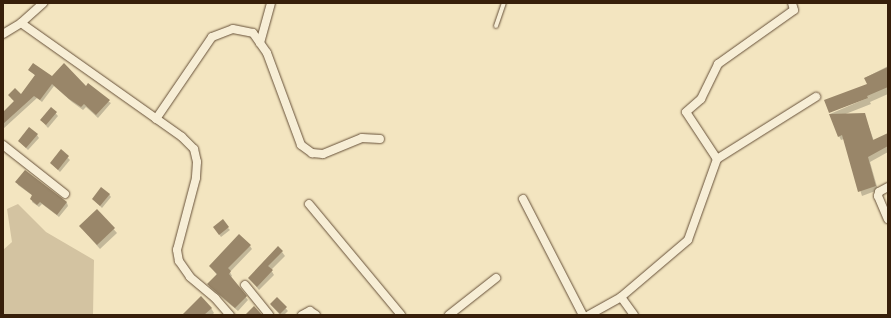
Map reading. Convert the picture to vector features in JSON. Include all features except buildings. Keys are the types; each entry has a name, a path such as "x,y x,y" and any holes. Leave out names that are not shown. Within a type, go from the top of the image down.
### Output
{"street":[{"path":"3,34 21,23 43,3"},
{"path":"260,43 271,3"},
{"path":"717,159 686,112 701,100 718,64 794,10 792,3"},
{"path":"21,23 156,119 194,149 197,162 192,198 177,250 179,261 190,277 215,298 230,315"},
{"path":"156,119 212,37 233,28 253,33 260,43 281,89 300,144 312,153 323,154 362,138 380,139"},
{"path":"589,315 621,297 688,240 717,159 816,97"},
{"path":"3,145 65,194"},
{"path":"888,187 879,192 878,196 888,219"},
{"path":"523,199 583,315"},
{"path":"309,204 401,315"},
{"path":"448,315 496,278"},
{"path":"245,286 269,315"},
{"path":"621,297 634,315"},
{"path":"302,315 310,311 316,315"}],"lane":[{"path":"496,26 504,3"}],"shaded area":[{"path":"18,204 46,232 94,260 93,315 3,315 3,250 12,242 7,209"}]}
